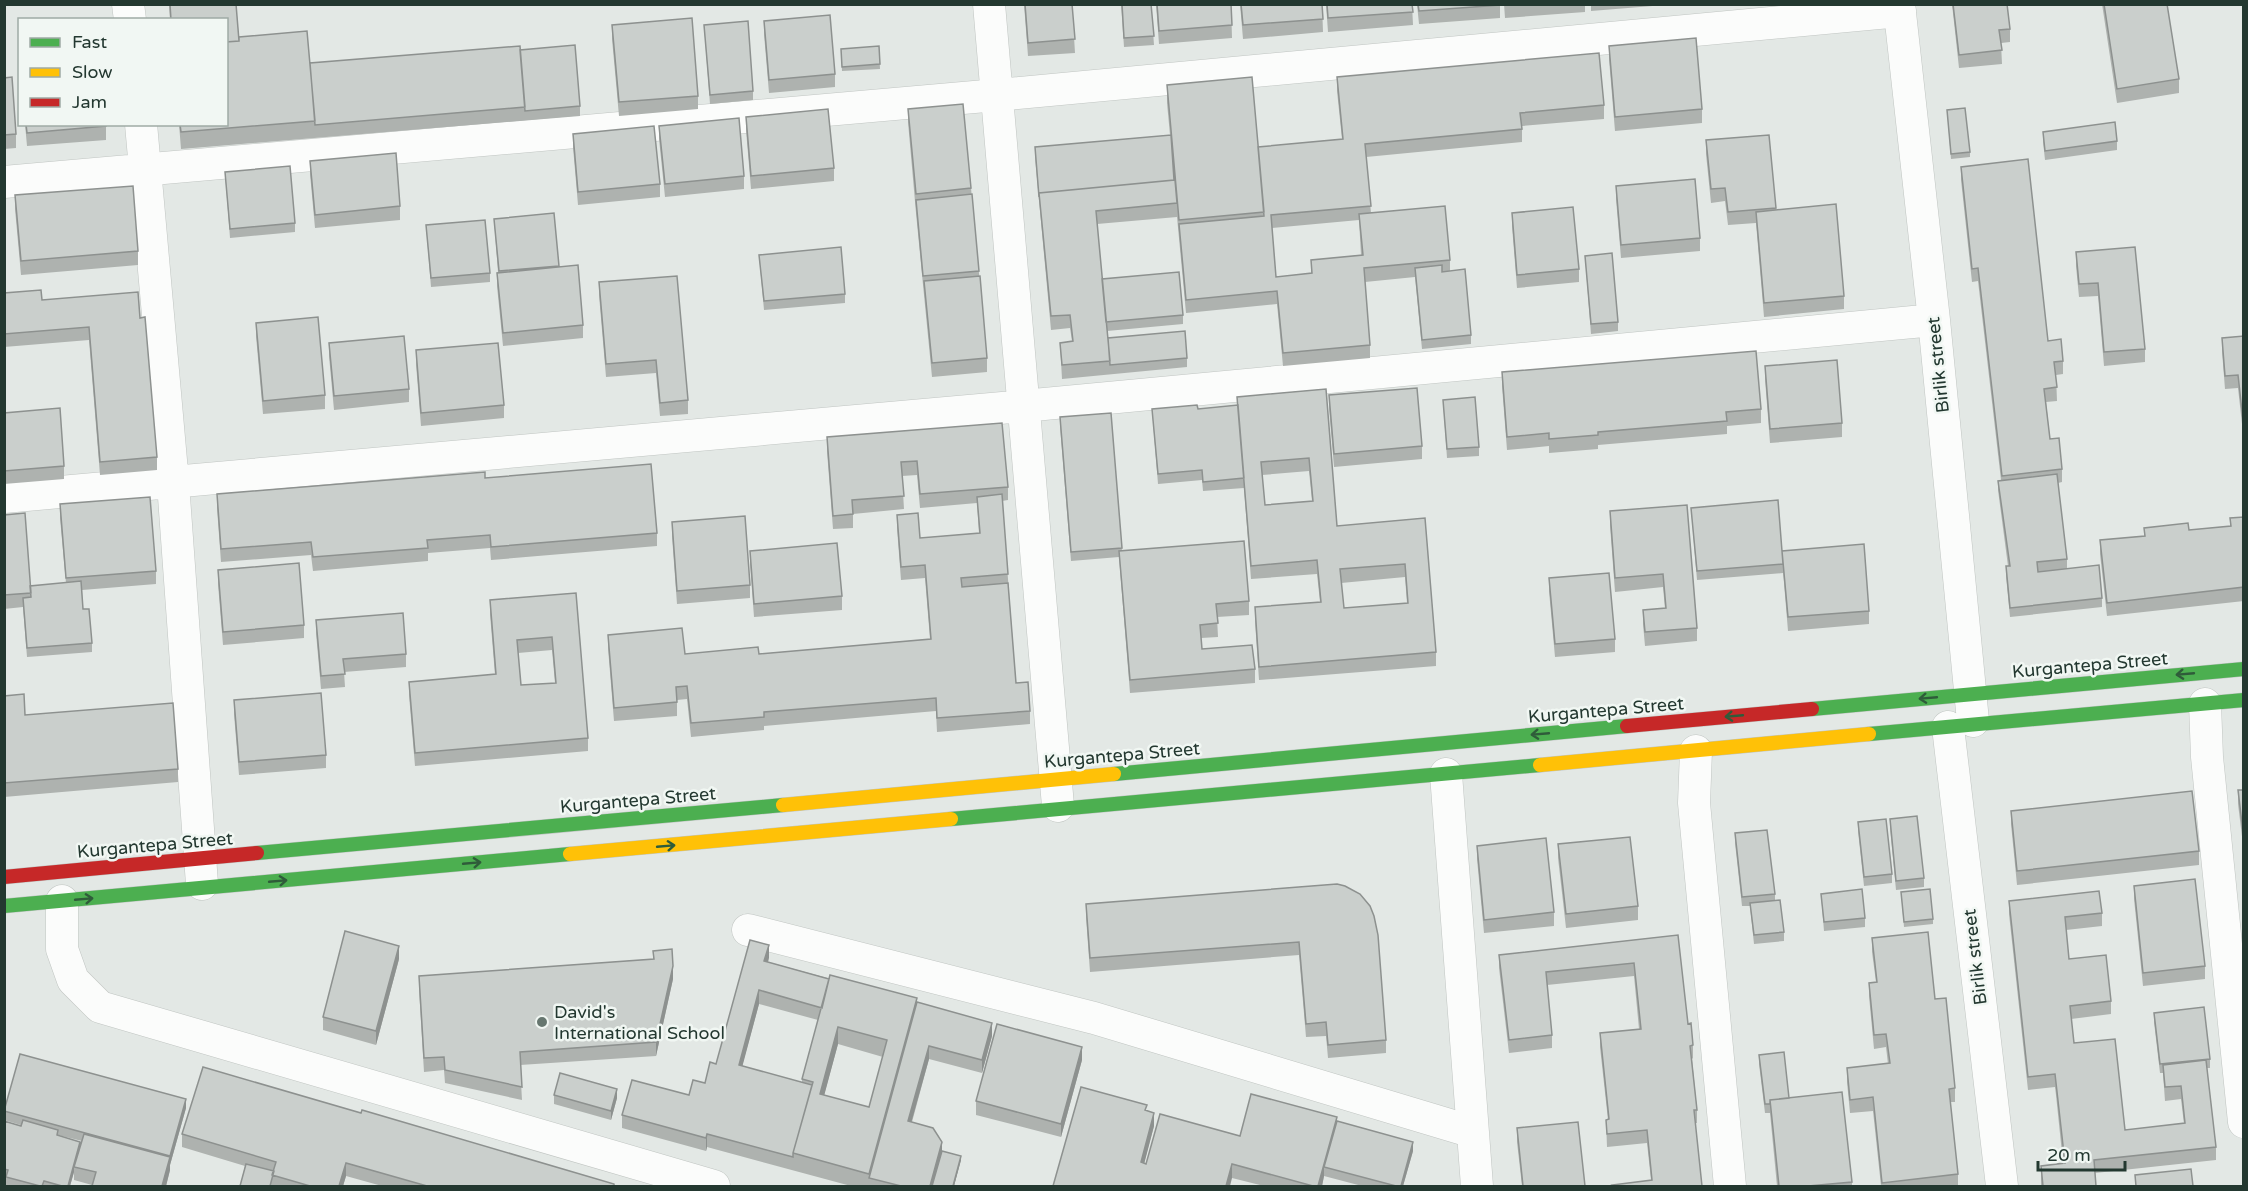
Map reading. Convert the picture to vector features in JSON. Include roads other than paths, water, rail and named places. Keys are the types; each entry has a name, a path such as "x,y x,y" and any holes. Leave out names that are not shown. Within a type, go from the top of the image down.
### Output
{"main road":[{"name":"Kurgantepa Street","path":"4,877 201,874 1057,794 1970,694 2244,669"},
{"name":"Kurgantepa Street","path":"4,906 62,901 201,874 1057,794 1446,774 2244,700"}],"street":[{"path":"989,4 1057,794"},
{"path":"4,182 997,95 1900,8"},
{"name":"Birlik street","path":"1900,8 1934,320 1970,694 1961,726 2002,1186"},
{"path":"141,126 173,483 201,874"},
{"path":"4,497 1023,406 1934,320"},
{"path":"2205,704 2207,757 2244,1122"},
{"path":"1696,751 1694,802 1730,1186"},
{"path":"1446,774 1477,1186"},
{"path":"62,901 62,949 72,980 100,1007 644,1177 714,1186"},
{"path":"748,930 1094,1018 1473,1132"}],"place":[{"name":"David's International School","path":"542,1022"}]}
